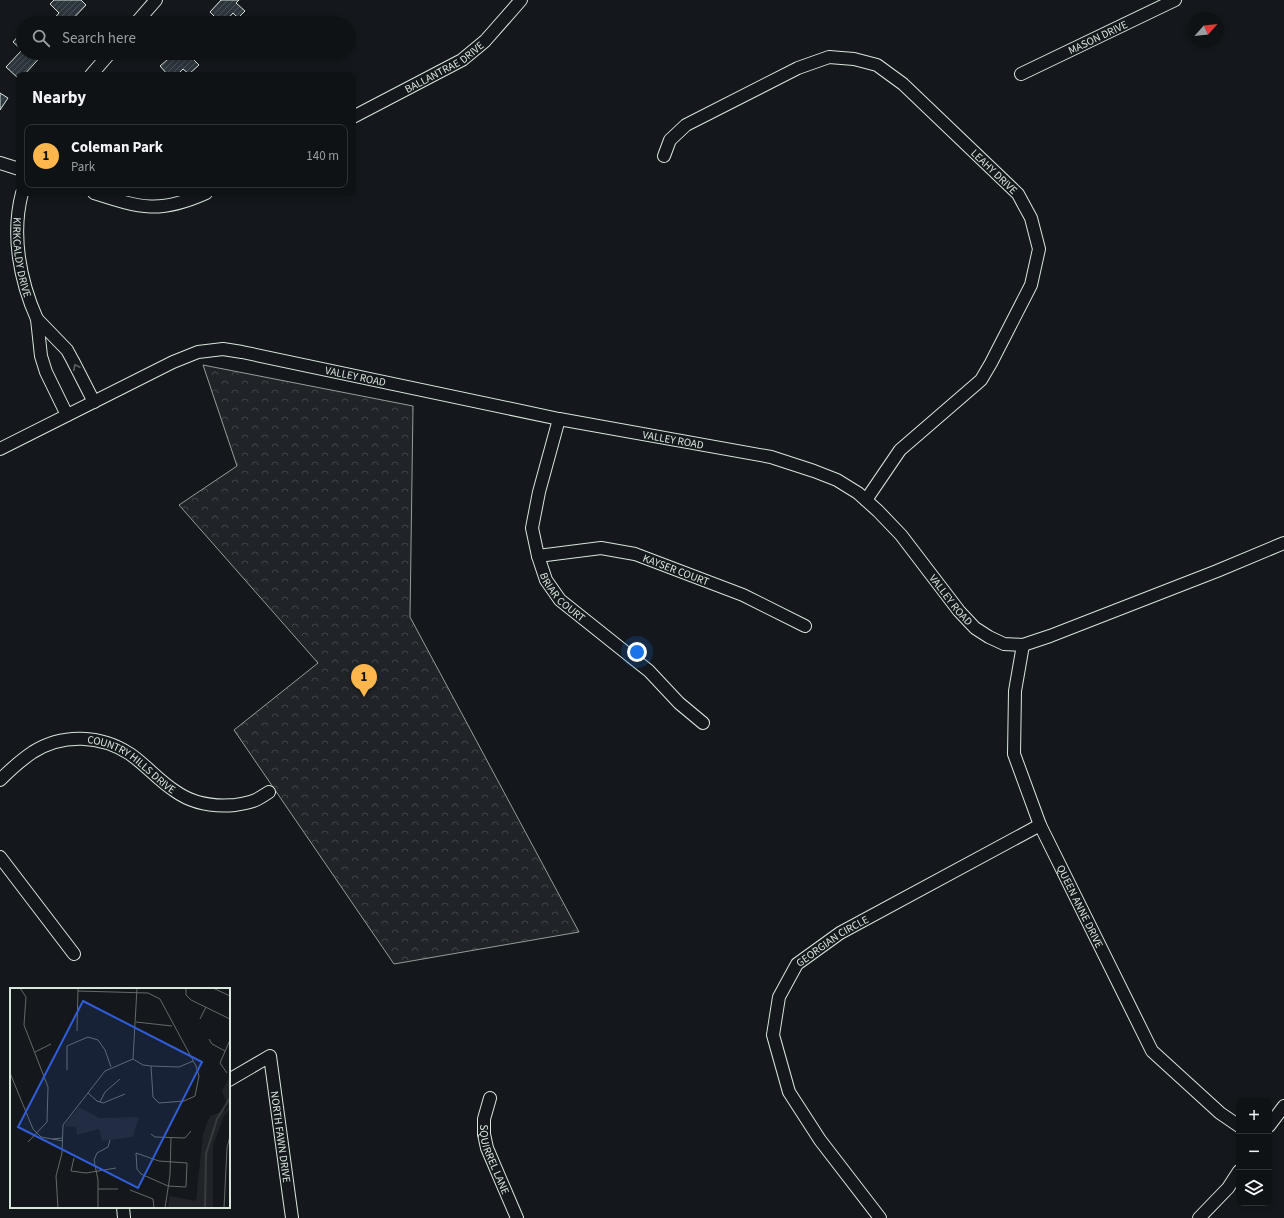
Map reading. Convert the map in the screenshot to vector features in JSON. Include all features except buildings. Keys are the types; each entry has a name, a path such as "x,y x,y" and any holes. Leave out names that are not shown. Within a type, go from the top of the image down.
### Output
{"street":[{"path":"142,16 156,0"},
{"name":"BALLANTRAE DRIVE","path":"356,115 462,60 485,42 521,0"},
{"name":"MASON DRIVE","path":"1021,74 1175,0"},
{"name":"LEAHY DRIVE","path":"664,156 670,140 686,125 798,68 828,57 854,59 876,65 903,84 1018,194 1031,218 1039,249 1031,285 981,380 900,450 866,500"},
{"path":"94,72 104,60"},
{"path":"0,163 16,168"},
{"name":"KIRKCALDY DRIVE","path":"22,196 18,225 18,246 26,288 37,319 41,356 46,372 67,415"},
{"path":"103,196 135,206 148,207 161,207 177,204 198,196"},
{"name":"KIRKCALDY DRIVE","path":"37,319 67,350 94,402"},
{"name":"VALLEY ROAD","path":"0,449 172,362 198,352 222,349 242,352 559,419 771,457 814,471 837,480 858,493 866,500 900,535 959,611 975,628 1004,644 1023,645 1050,636 1217,571 1284,543"},
{"name":"BRIAR COURT","path":"559,419 539,492 532,528 538,556 546,580 560,600 649,671 679,703 703,723"},
{"name":"KAYSER COURT","path":"538,556 601,548 635,554 743,595 805,626"},
{"name":"QUEEN ANNE DRIVE","path":"1023,645 1015,691 1014,754 1040,825 1152,1051 1220,1112 1236,1124"},
{"name":"COUNTRY HILLS DRIVE","path":"0,780 21,761 33,752 48,744 82,738 116,746 131,754 174,791 189,800 206,805 223,806 253,802 269,792"},
{"name":"GEORGIAN CIRCLE","path":"880,1218 820,1140 789,1092 773,1035 779,997 797,964 840,933 1040,825"},
{"path":"0,857 74,954"},
{"name":"NORTH FAWN DRIVE","path":"230,1079 270,1056 292,1218"},
{"name":"SQUIRREL LANE","path":"490,1098 484,1119 486,1148 517,1218"},
{"path":"1272,1122 1284,1106"},
{"path":"1199,1218 1228,1188 1236,1176"},
{"path":"123,1208 124,1218"}],"green space":[{"path":"203,365 413,406 410,617 579,932 394,964 234,730 318,663 179,505 237,466"}],"place":[{"name":"Coleman Park","path":"364,697"}]}
